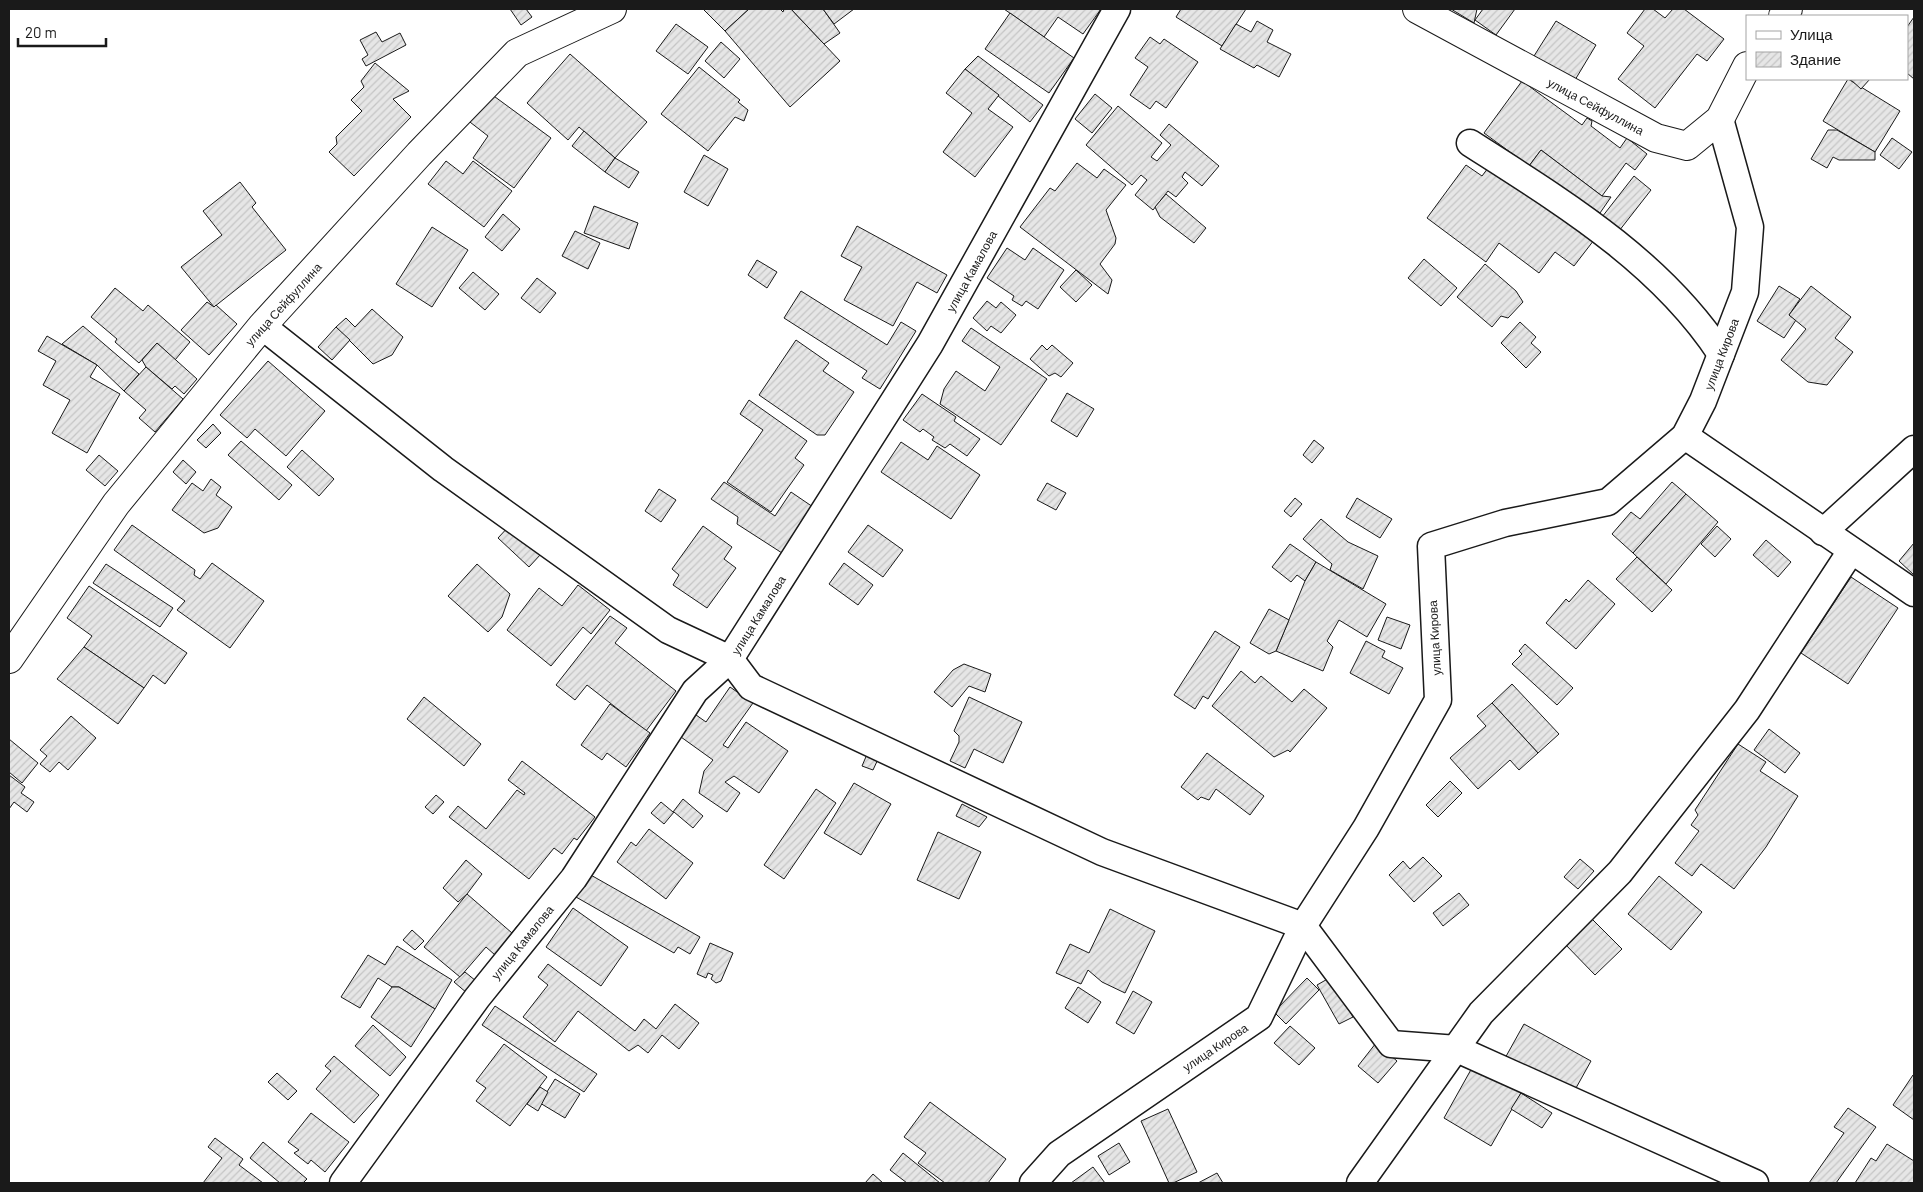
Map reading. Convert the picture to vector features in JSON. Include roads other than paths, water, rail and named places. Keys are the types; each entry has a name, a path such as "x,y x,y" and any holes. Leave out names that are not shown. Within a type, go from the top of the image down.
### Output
{"street":[{"name":"улица Сейфуллина","path":"9,659 116,504 262,326 419,154 517,53 612,9"},
{"name":"улица Камалова","path":"343,1183 477,998 574,878 695,691 730,659 930,344 1116,9"},
{"name":"улица Сейфуллина","path":"1417,9 1656,138 1687,146 1720,119 1746,68"},
{"name":"улица Кирова","path":"1033,1183 1059,1154 1259,1017 1303,926 1366,828 1438,700 1431,546 1505,523 1608,502 1685,436 1703,401 1745,292 1750,227 1720,119"},
{"path":"1470,143 1580,214 1603,233 1663,284 1701,324 1721,354"},
{"path":"262,326 443,469 660,624 730,659 751,687 1102,852 1303,926 1391,1044 1457,1049 1755,1183"},
{"path":"1685,436 1914,594"},
{"path":"1823,532 1914,448"},
{"path":"1360,1183 1481,1013 1626,864 1747,710 1851,551"}]}
